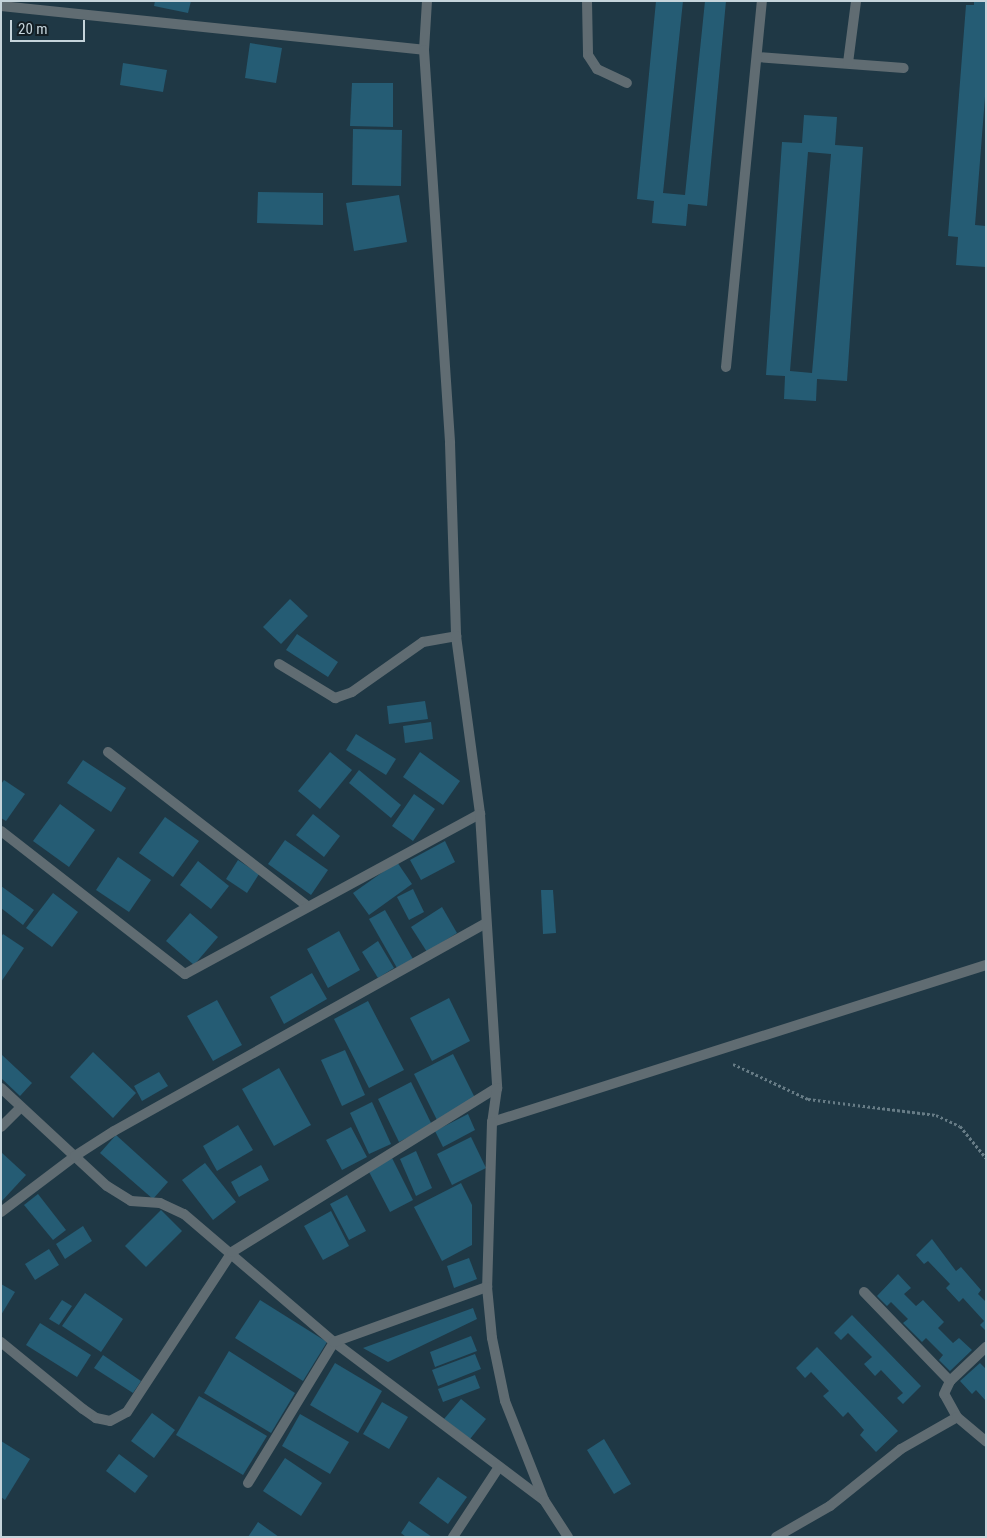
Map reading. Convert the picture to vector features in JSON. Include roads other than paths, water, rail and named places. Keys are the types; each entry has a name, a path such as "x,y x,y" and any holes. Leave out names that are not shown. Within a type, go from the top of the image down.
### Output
{"street":[{"path":"427,1 424,50 450,442 456,636 480,814 485,924 497,1088 492,1122 487,1287 492,1338 506,1401 544,1500 568,1537"},
{"path":"586,1 588,55 597,69 627,83"},
{"path":"726,368 762,1"},
{"path":"848,63 856,1"},
{"path":"1,6 424,50"},
{"path":"757,57 904,68"},
{"path":"279,664 335,698 352,692 423,642 456,636"},
{"path":"108,752 307,906"},
{"path":"1,831 185,974 307,906 480,814"},
{"path":"1,1212 75,1156 114,1131 485,924"},
{"path":"492,1122 986,965"},
{"path":"1,1088 121,1196 131,1201 174,1207 232,1252 334,1342 544,1500"},
{"path":"1,1342 83,1409 96,1418 110,1421 127,1412 232,1252 497,1088"},
{"path":"1,1127 21,1107"},
{"path":"248,1483 334,1342 487,1287"},
{"path":"864,1292 950,1381"},
{"path":"986,1347 950,1381 944,1394 957,1417 986,1440"},
{"path":"776,1537 830,1506 901,1449 957,1417"},
{"path":"453,1537 499,1467"}]}
